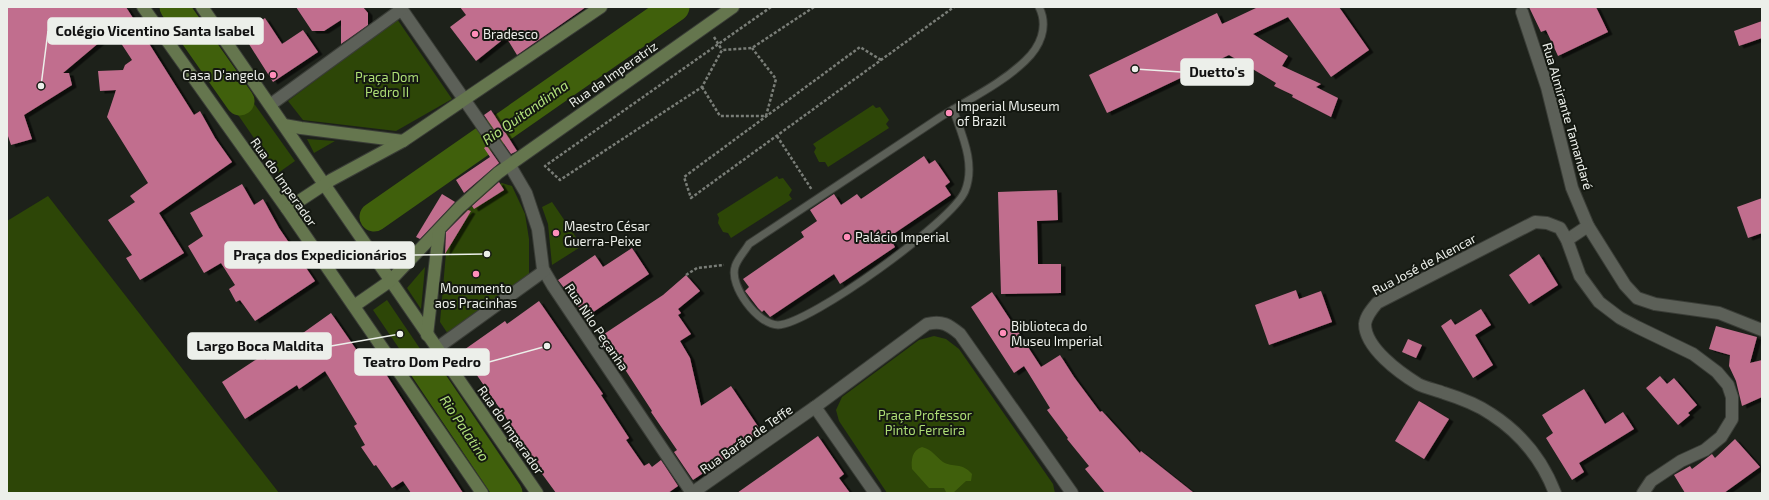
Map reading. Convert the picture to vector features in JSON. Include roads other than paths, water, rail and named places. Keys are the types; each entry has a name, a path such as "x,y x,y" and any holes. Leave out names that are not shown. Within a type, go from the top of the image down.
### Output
{"main road":[{"name":"Rua do Imperador","path":"143,7 287,209 482,493"},
{"name":"Rua do Imperador","path":"202,7 325,183 390,281 537,493"},
{"path":"287,209 325,183 402,141 601,7"},
{"name":"Rua da Imperatriz","path":"354,306 390,281 439,232 460,208 509,164 733,7"},
{"path":"284,124 302,128 402,141"},
{"path":"427,335 439,232"}],"street":[{"path":"270,104 401,8 464,100"},
{"name":"Rua Almirante Tamandaré","path":"1522,12 1547,87 1572,188 1588,226 1625,285 1637,298 1655,304 1719,313 1762,330"},
{"name":"Rua Nilo Peçanha","path":"464,100 509,164 526,193 534,213 538,229 540,254 544,271 692,493"},
{"name":"Rua José de Alencar","path":"1555,493 1548,474 1532,448 1515,432 1490,413 1453,396 1419,384 1390,364 1368,337 1365,324 1369,312 1377,304 1535,222 1547,223 1560,228 1567,240 1580,276 1599,302 1620,318 1657,338 1693,354 1717,372 1728,385 1732,397 1732,419 1721,437 1705,450 1681,461 1650,480 1643,493"},
{"path":"1567,240 1588,226"},
{"path":"437,348 544,271"},
{"path":"875,493 815,407 927,324 935,322 943,322 960,334 1072,493"},
{"name":"Rua Barão de Teffe","path":"692,493 815,407"}],"lane":[{"path":"953,109 968,149 969,180 965,193 956,206 927,233 880,269 809,313 789,322 777,325 767,322 757,315 744,300 735,282 735,266 749,244 953,109 1006,76 1026,60 1043,35 1043,20 1039,7"}],"waterway":[{"name":"Rio Quitandinha","path":"174,7 240,101"},
{"name":"Rio Quitandinha","path":"374,217 675,7"},
{"name":"Rio Palatino","path":"421,364 508,493"}],"place":[{"name":"Bradesco","path":"475,34"},
{"name":"Duetto's","path":"1135,69"},
{"name":"Casa D'angelo","path":"273,75"},
{"name":"Colégio Vicentino Santa Isabel","path":"41,86"},
{"name":"Imperial Museum of Brazil","path":"949,113"},
{"name":"Maestro César Guerra-Peixe","path":"556,233"},
{"name":"Palácio Imperial","path":"847,237"},
{"name":"Praça dos Expedicionários","path":"487,254"},
{"name":"Monumento aos Pracinhas","path":"476,274"},
{"name":"Biblioteca do Museu Imperial","path":"1003,333"},
{"name":"Largo Boca Maldita","path":"400,334"},
{"name":"Teatro Dom Pedro","path":"547,346"}],"park label":[{"name":"Praça Dom Pedro II","path":"387,84"},
{"name":"Praça Professor Pinto Ferreira","path":"925,422"}]}
